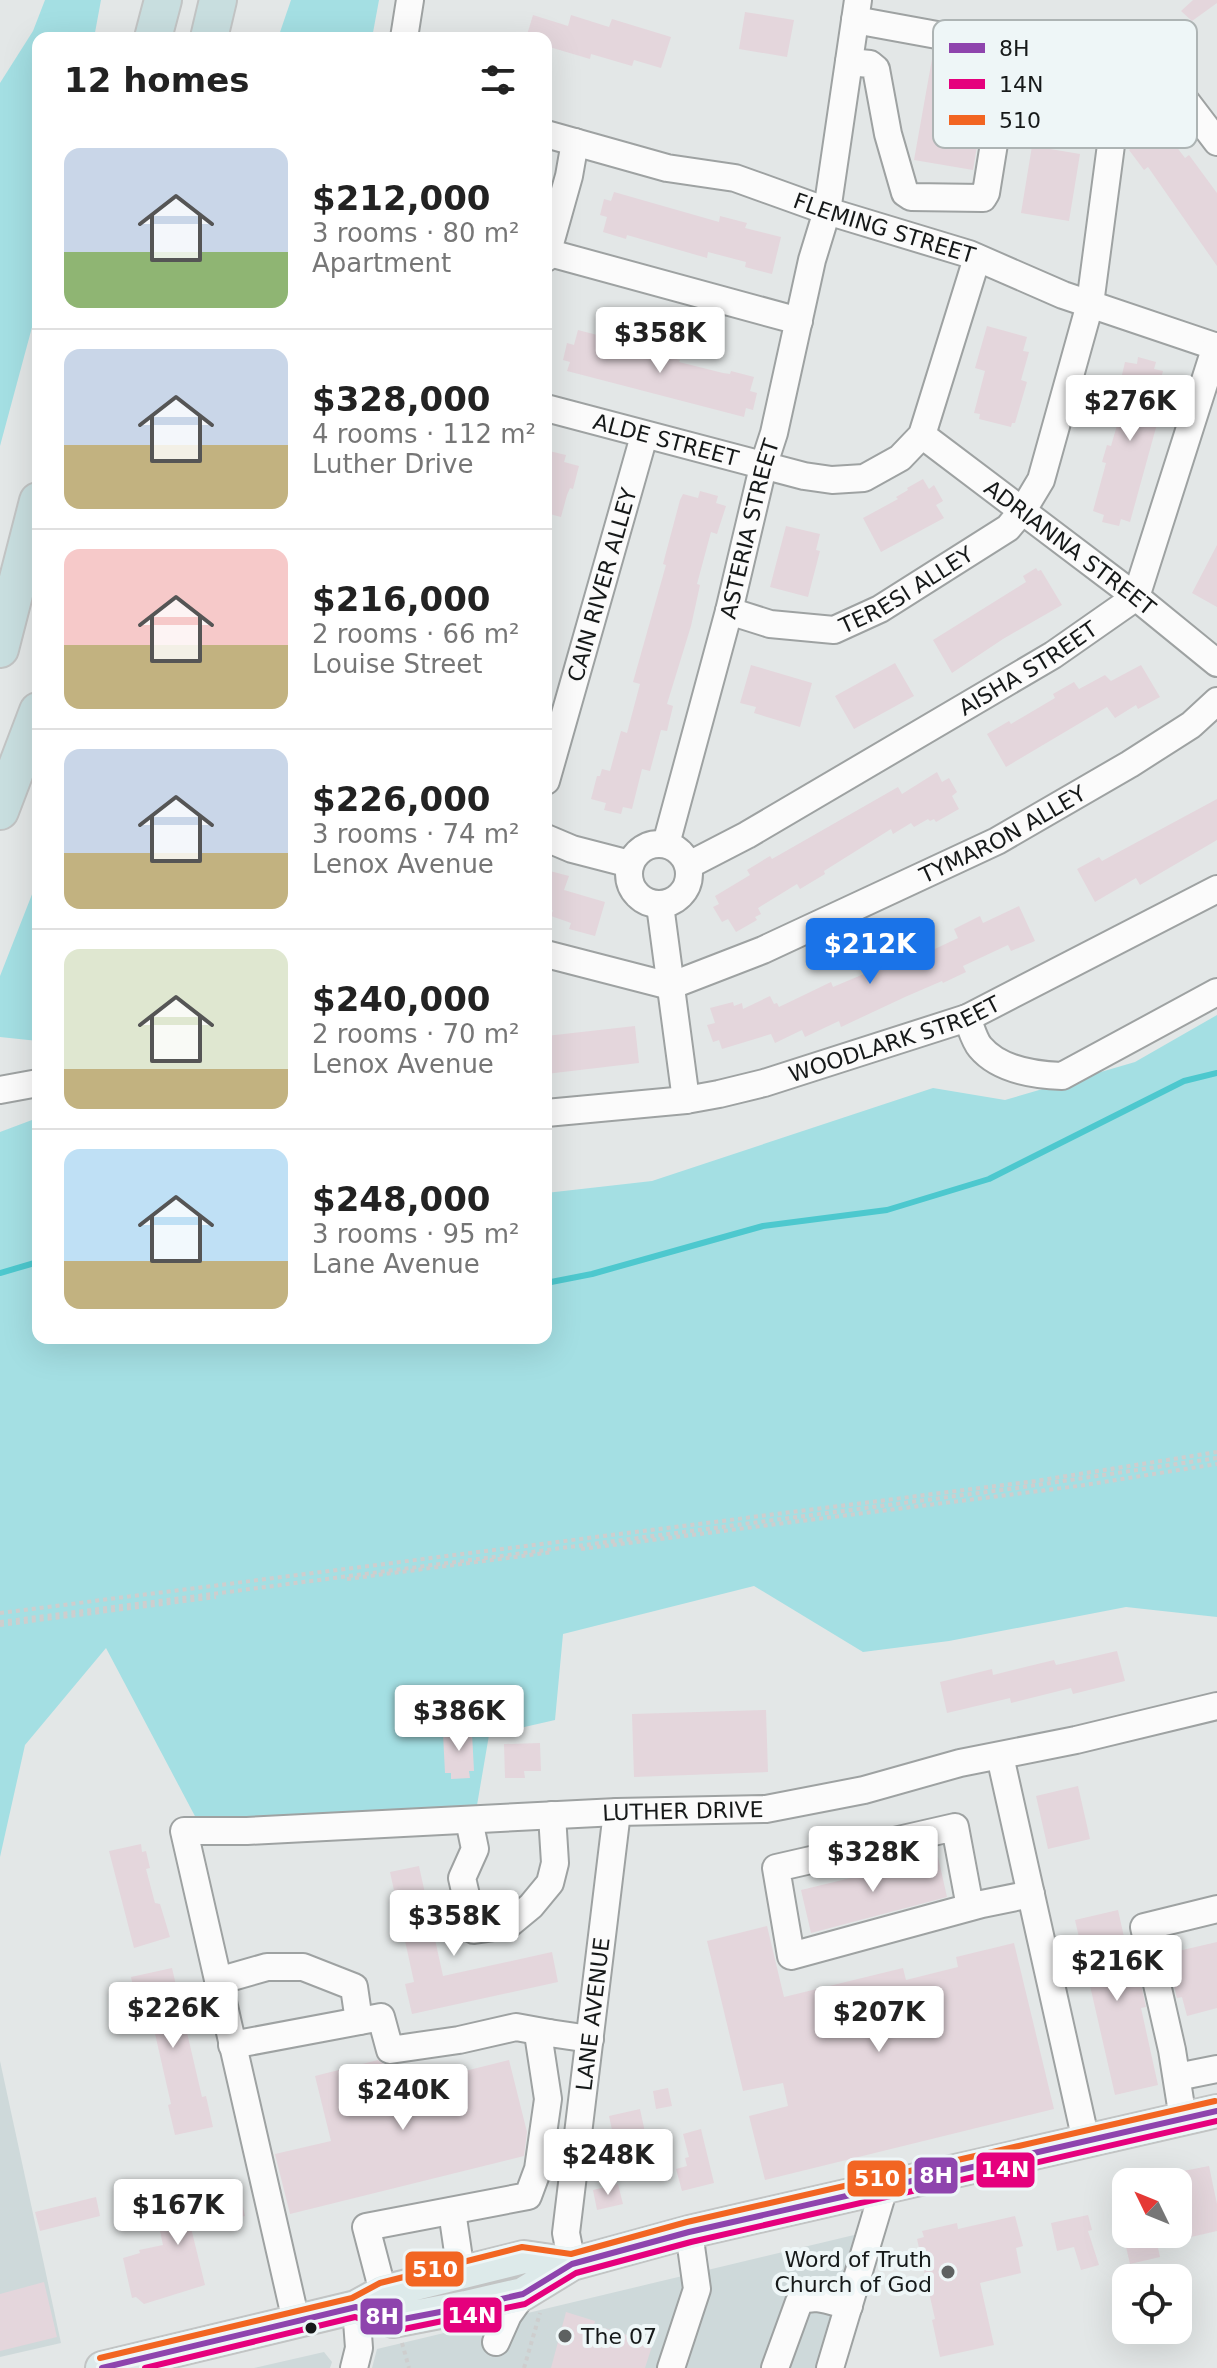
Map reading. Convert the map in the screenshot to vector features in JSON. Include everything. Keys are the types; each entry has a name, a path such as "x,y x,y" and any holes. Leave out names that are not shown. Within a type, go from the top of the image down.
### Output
{"highway":[{"path":"155,32 163,0"},
{"path":"210,32 218,0"},
{"path":"0,649 32,524"},
{"path":"0,811 32,727"}],"main road":[{"path":"102,2368 296,2321 524,2257 572,2264 689,2232 1217,2111"},
{"path":"370,2300 393,2321 480,2303 533,2300 572,2264"}],"street":[{"path":"405,32 410,0"},
{"path":"857,10 933,29"},
{"name":"ASTERIA STREET","path":"666,844 729,611 774,433 812,260 827,211 857,10"},
{"path":"849,62 870,64 876,69 888,134 905,193 911,197 983,198 994,148"},
{"name":"TERESI ALLEY","path":"1197,116 1217,142"},
{"name":"FLEMING STREET","path":"552,136 667,168 735,178 827,211 977,258 1090,304 1216,346"},
{"path":"552,234 569,176 575,142"},
{"name":"TERESI ALLEY","path":"729,611 770,624 834,630 880,609 1008,528 1023,510 1041,480 1090,304 1111,148"},
{"path":"552,256 799,321"},
{"name":"ALDE STREET","path":"552,410 763,467 832,480 864,478 900,458 922,435 977,258"},
{"path":"1136,597 1216,346"},
{"name":"ADRIANNA STREET","path":"922,435 1136,597 1217,663"},
{"name":"CAIN RIVER ALLEY","path":"552,760 644,436"},
{"name":"AISHA STREET","path":"689,865 747,835 1053,655 1136,597"},
{"name":"TYMARON ALLEY","path":"670,986 763,950 997,841 1130,764 1191,725 1217,701"},
{"path":"552,841 630,864"},
{"path":"666,844 680,851 689,865 690,873 682,895 671,903 648,903 631,886 630,864 642,848 666,844"},
{"name":"WOODLARK STREET","path":"552,1112 686,1100 764,1083 967,1018 1217,889"},
{"path":"660,905 686,1100"},
{"path":"552,956 670,986"},
{"path":"967,1018 980,1047 1002,1064 1035,1075 1062,1076 1217,992"},
{"path":"0,1090 32,1084"},
{"name":"LUTHER DRIVE","path":"218,1981 184,1831 247,1831 617,1812 766,1809 823,1799 960,1763 1217,1706"},
{"path":"1000,1756 1086,2141"},
{"name":"LANE AVENUE","path":"572,2264 566,2233 617,1812"},
{"path":"469,1820 475,1849 462,1878 474,1930 508,1925 531,1906 550,1883 555,1863 552,1815"},
{"path":"970,1907 955,1827 776,1868 791,1956 970,1907 1031,1894"},
{"path":"1183,2119 1177,2077 1144,1927 1217,1909"},
{"path":"296,2321 218,1981 267,1967 303,1967 354,1987 359,2021"},
{"path":"232,2045 381,2017 390,2050 459,2040 516,2027 590,2039"},
{"path":"354,2368 370,2300 366,2227 528,2196 538,2169 548,2099 539,2040 549,2033"},
{"path":"1177,2077 1217,2069"},
{"path":"830,2368 884,2188"},
{"path":"452,2211 464,2272"},
{"path":"671,2368 697,2289 689,2232"},
{"path":"775,2368 799,2302 815,2297 849,2306"}],"path":[{"path":"0,1613 1217,1458"},
{"path":"0,1624 1017,1488 1217,1458"},
{"path":"524,2368 533,2300"},
{"path":"402,2340 409,2368"}],"shaded area":[{"path":"45,0 101,0 95,32 33,31"},
{"path":"291,0 379,0 373,32 280,32"},
{"path":"32,33 32,327 0,446 0,83"},
{"path":"32,894 32,1040 0,1037 0,976"},
{"path":"1217,1015 1217,1617 1126,1607 949,1641 863,1652 754,1586 563,1634 555,1720 489,1735 476,1811 197,1820 106,1648 25,1745 0,1857 0,1132 32,1120 32,1344 552,1344 552,1192 652,1181 933,1088 1005,1100 1135,1062"},
{"path":"0,2061 61,2343 0,2357"},
{"path":"875,2230 844,2368 372,2368 377,2349"},
{"path":"324,2352 332,2362 330,2368 254,2368"}],"building":[{"path":"1193,0 1217,0 1193,20 1181,11"},
{"path":"745,12 794,20 787,57 739,49"},
{"path":"533,15 568,26 571,15 609,27 612,19 671,37 661,68 634,60 632,66 591,54 590,59 552,48 552,32 528,32"},
{"path":"933,59 933,148 977,148 973,170 914,160"},
{"path":"1032,148 1080,154 1069,221 1021,213"},
{"path":"1177,148 1185,158 1189,155 1217,193 1217,266 1148,167 1144,170 1129,150"},
{"path":"614,192 719,222 720,216 747,223 745,228 781,237 772,274 745,267 746,262 708,252 707,258 627,235 626,239 603,232 607,217 600,215 604,199 611,201"},
{"path":"987,326 1027,337 1023,351 1029,352 1021,380 1027,382 1015,423 1011,427 979,419 980,414 974,413 985,371 975,368"},
{"path":"578,330 679,362 754,377 750,391 757,393 753,410 746,408 744,417 567,371 570,362 563,360 567,343 574,345"},
{"path":"1138,357 1156,362 1154,369 1163,371 1153,411 1160,413 1130,522 1121,519 1119,526 1102,522 1104,515 1093,511 1106,463 1102,462 1107,445 1111,446 1126,394 1118,392 1125,362 1137,364"},
{"path":"552,452 566,455 564,462 579,466 561,517 552,515"},
{"path":"923,479 929,489 934,485 943,501 936,505 944,518 881,552 863,518 898,499 896,497 907,488"},
{"path":"700,491 718,496 716,503 726,506 717,534 711,532 697,584 700,585 691,626 667,704 673,706 667,731 661,730 650,771 642,769 632,809 623,807 621,814 604,810 606,803 591,799 597,776 600,776 602,769 610,771 621,731 627,733 640,684 633,682 666,565 663,564 680,500 683,494 698,498"},
{"path":"786,526 820,534 816,550 820,551 808,597 770,587"},
{"path":"1217,545 1217,607 1192,593"},
{"path":"1036,568 1041,570 1062,605 952,673 933,640 1026,582 1023,576"},
{"path":"895,663 914,696 854,729 835,696"},
{"path":"751,665 812,683 800,727 754,713 756,707 740,703"},
{"path":"1141,665 1160,697 1138,709 1136,705 1115,718 1107,707 1006,767 987,734 1055,698 1053,694 1074,682 1079,689 1105,675 1111,681"},
{"path":"937,772 942,782 949,778 957,792 952,796 959,809 936,822 928,819 914,827 911,823 893,834 891,829 800,889 797,884 758,908 761,914 755,917 757,920 736,932 728,919 722,922 713,907 719,904 715,896 750,875 747,870 770,856 772,859 898,787 902,794"},
{"path":"1217,799 1217,840 1140,885 1136,878 1095,902 1077,869 1099,857 1102,861"},
{"path":"552,872 569,876 564,890 605,902 595,936 569,929 571,923 552,916"},
{"path":"1019,906 1035,941 1011,951 1008,945 963,966 966,972 943,983 841,1027 839,1021 805,1037 802,1030 775,1043 771,1034 722,1049 719,1040 713,1042 707,1025 715,1023 710,1008 733,1002 734,1006 742,1003 743,1009 770,996 779,1007 831,982 833,987 916,952 918,957 958,938 954,929 980,916 983,923"},
{"path":"635,1026 639,1063 552,1073 552,1035"},
{"path":"1117,1651 1125,1681 1073,1694 1071,1688 1011,1703 1010,1698 947,1713 940,1682 992,1669 993,1675 1054,1660 1056,1665"},
{"path":"766,1710 768,1772 634,1777 632,1714"},
{"path":"469,1727 474,1771 469,1771 470,1778 451,1779 451,1773 445,1773 443,1734 447,1734 447,1728"},
{"path":"540,1743 541,1771 524,1771 525,1778 505,1778 504,1744"},
{"path":"1078,1786 1090,1839 1048,1849 1036,1796"},
{"path":"141,1844 142,1852 146,1851 150,1868 146,1869 155,1903 160,1904 170,1937 134,1948 109,1851"},
{"path":"938,1857 947,1897 811,1933 801,1890"},
{"path":"419,1866 443,1976 552,1952 558,1982 412,2014 405,1984 414,1982 390,1872"},
{"path":"1118,1910 1135,1986 1141,1984 1146,2007 1141,2008 1158,2085 1115,2095 1075,1920"},
{"path":"767,1926 784,1997 903,1968 906,1980 958,1967 956,1957 1014,1943 1054,2109 765,2180 749,2116 788,2106 783,2083 743,2091 707,1941"},
{"path":"1217,1942 1217,2008 1187,2016 1182,1997 1177,1998 1172,1977 1180,1975 1174,1952"},
{"path":"172,1968 202,2097 206,2096 213,2127 175,2135 151,2016 140,2018 131,1977"},
{"path":"378,2060 385,2065 388,2077 406,2073 409,2085 509,2060 527,2132 524,2156 290,2214 275,2154 331,2141 315,2076"},
{"path":"668,2088 672,2106 656,2109 653,2091"},
{"path":"640,2109 649,2151 640,2153 642,2160 613,2166 608,2145 615,2144 609,2116"},
{"path":"701,2129 714,2183 682,2191 676,2169 687,2166 685,2158 689,2157 683,2134"},
{"path":"1209,2166 1217,2204 1217,2231 1192,2237 1192,2169"},
{"path":"618,2184 623,2204 597,2210 593,2190"},
{"path":"239,2188 245,2216 191,2228 205,2285 144,2304 136,2297 132,2298 123,2258 140,2253 139,2250 163,2245 155,2207"},
{"path":"96,2197 100,2216 40,2231 35,2212"},
{"path":"1088,2215 1092,2230 1088,2231 1099,2265 1081,2270 1074,2247 1057,2251 1051,2223"},
{"name":"Word of Truth Church of God","path":"1015,2216 1023,2246 1016,2248 1021,2273 980,2283 994,2345 940,2357 917,2239 924,2237 922,2231 957,2223 958,2229"},
{"path":"1126,2248 1158,2248 1160,2257 1130,2264"},
{"path":"44,2282 57,2337 0,2351 0,2294"},
{"path":"566,2312 595,2321 594,2325 653,2343 645,2368 551,2368"}],"waterway":[{"path":"552,1282 592,1274 763,1226 887,1210 989,1179 1184,1081 1217,1073"},
{"path":"0,1273 32,1264"}],"transit line":[{"name":"510","path":"100,2358 352,2298 380,2283 522,2247 571,2254 687,2222 1215,2101"},
{"name":"8H","path":"102,2368 356,2307 393,2321 523,2294 572,2264 689,2232 1217,2111"},
{"name":"14N","path":"145,2368 355,2317 394,2331 525,2304 576,2273 691,2242 1217,2121"}],"place":[{"name":"Word of Truth Church of God","path":"948,2272"},
{"name":"The 07","path":"565,2336"}]}
